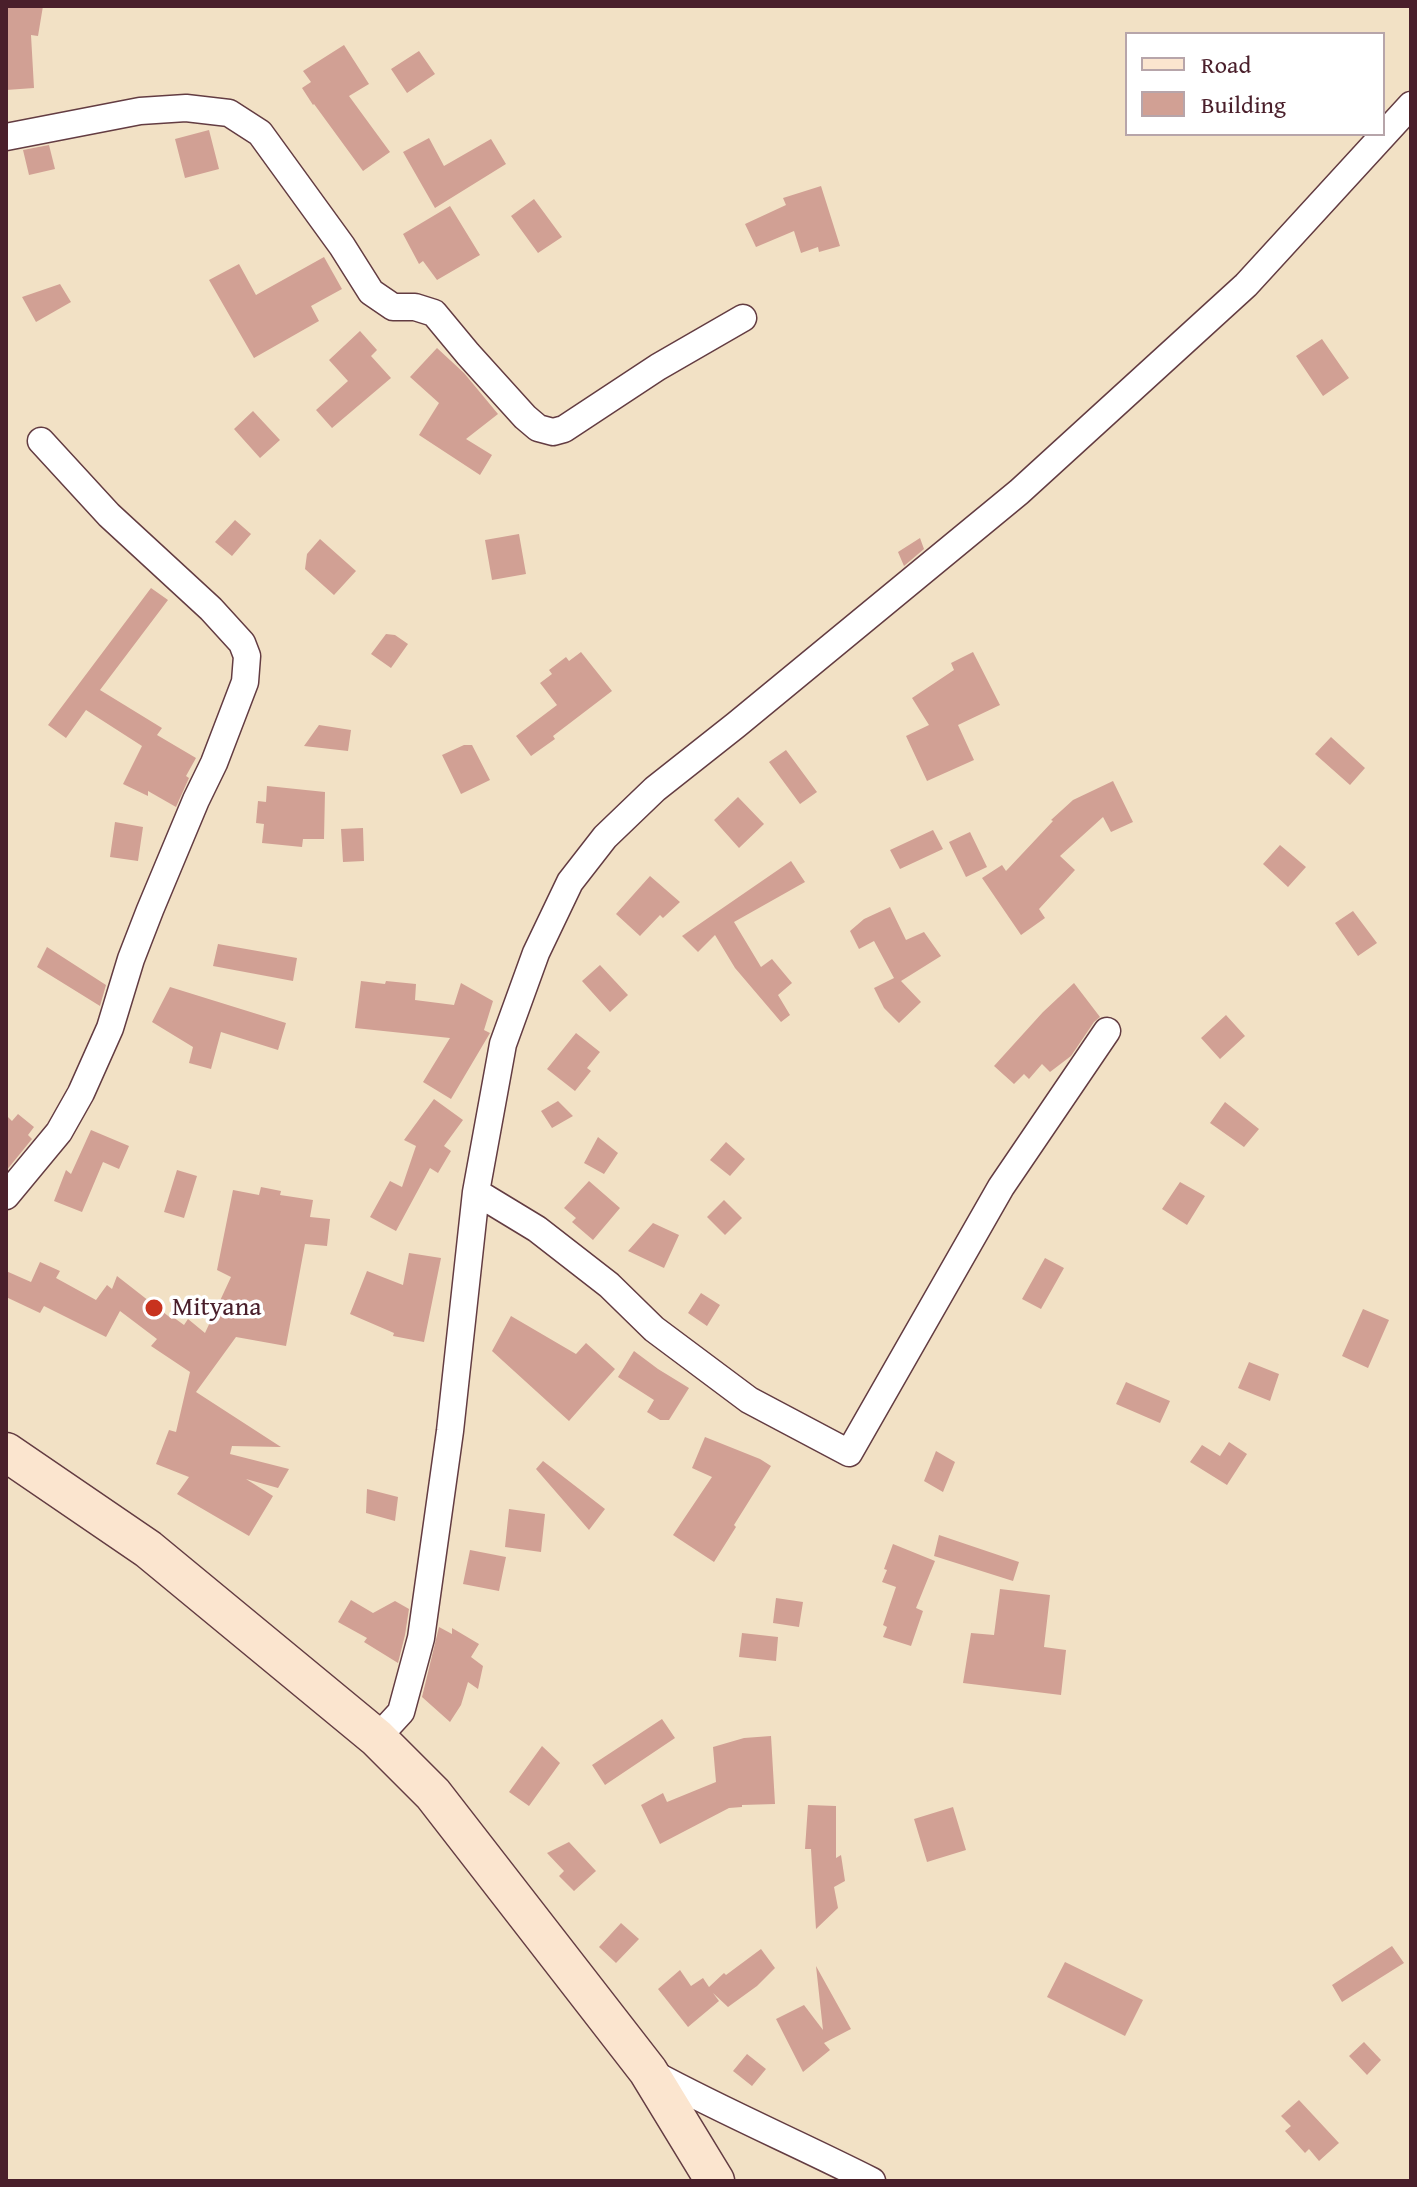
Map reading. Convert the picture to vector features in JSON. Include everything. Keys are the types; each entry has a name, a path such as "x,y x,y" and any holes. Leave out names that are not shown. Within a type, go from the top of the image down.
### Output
{"main road":[{"path":"6,1452 148,1549 377,1738 433,1794 648,2071 715,2181"}],"street":[{"path":"1385,133 1411,105"},
{"path":"6,137 140,111 186,108 229,113 260,133 342,246 371,292 393,307 415,307 434,313 525,417 538,428 553,432 564,429 658,367 743,318"},
{"path":"377,1738 401,1712 421,1638 450,1431 476,1192 503,1044 536,953 570,882 605,837 655,789 982,522 1246,285 1383,136"},
{"path":"6,1196 59,1132 87,1080 110,1028 145,922 214,763 245,682 247,656 242,643 211,609 109,515 41,441"},
{"path":"476,1192 537,1229 609,1285 654,1329 749,1400 849,1453 1001,1187 1107,1031"},
{"path":"648,2071 872,2181"}],"building":[{"path":"6,6 43,6 38,36 31,35 34,88 6,90"},
{"path":"344,45 369,84 349,96 390,152 363,171 302,88 311,82 303,71"},
{"path":"419,51 435,74 407,93 391,69"},
{"path":"209,130 219,169 185,178 175,139"},
{"path":"429,138 444,166 491,139 506,164 435,208 403,152"},
{"path":"49,145 55,169 29,175 23,150"},
{"path":"821,186 840,246 819,252 818,247 801,253 794,231 756,247 745,224 786,205 783,198"},
{"path":"534,199 562,237 538,253 511,216"},
{"path":"450,206 480,255 437,280 423,261 419,264 403,234"},
{"path":"324,257 342,289 311,306 319,321 254,358 209,280 239,264 256,295"},
{"path":"60,284 71,302 36,322 22,297"},
{"path":"360,331 377,350 371,356 391,378 332,428 316,410 348,381 329,360"},
{"path":"1322,339 1349,378 1323,396 1296,356"},
{"path":"437,348 464,373 498,414 466,439 492,455 480,475 419,435 439,403 410,377"},
{"path":"253,411 280,440 260,458 234,429"},
{"path":"235,520 251,534 232,556 215,542"},
{"path":"519,534 526,574 492,580 485,540"},
{"path":"920,538 924,549 904,566 898,552"},
{"path":"320,539 356,571 334,595 305,569 307,554"},
{"path":"151,588 168,600 100,690 162,728 157,735 196,758 186,776 189,778 176,807 148,791 148,796 123,784 142,746 86,710 66,738 48,725"},
{"path":"386,634 395,635 408,644 391,668 371,654"},
{"path":"581,652 612,691 531,756 516,736 557,705 540,683 552,674 549,670 566,657 569,661"},
{"path":"973,652 1000,705 958,725 974,760 927,781 906,736 929,725 912,698 954,670 951,663"},
{"path":"319,725 351,730 348,751 304,746"},
{"path":"1331,737 1365,768 1350,785 1315,754"},
{"path":"464,745 472,745 490,780 461,794 442,755"},
{"path":"786,750 817,792 800,804 769,762"},
{"path":"1113,781 1133,822 1111,832 1103,817 1060,856 1075,870 1039,909 1045,918 1021,935 982,878 1002,865 1006,871 1073,800"},
{"path":"267,786 325,792 324,839 303,839 302,847 262,843 264,824 256,823 258,801 266,802"},
{"path":"738,797 764,824 739,848 714,820"},
{"path":"115,822 143,827 138,861 110,857"},
{"path":"363,828 364,861 343,862 341,829"},
{"path":"933,830 943,849 900,869 890,850"},
{"path":"970,832 987,867 966,877 949,842"},
{"path":"1280,845 1306,867 1288,887 1263,864"},
{"path":"791,861 805,882 734,922 761,967 772,959 792,983 778,995 790,1015 781,1022 735,968 715,935 698,952 682,936"},
{"path":"650,876 680,902 663,918 660,915 640,936 616,914"},
{"path":"890,907 906,940 924,932 941,956 901,981 921,1002 899,1023 884,1008 874,988 894,978 874,941 859,949 850,931 864,919"},
{"path":"1353,911 1377,943 1358,956 1335,923"},
{"path":"218,944 297,958 293,981 213,966"},
{"path":"47,947 106,985 100,1006 37,967"},
{"path":"600,965 628,995 610,1012 582,981"},
{"path":"361,981 416,984 415,1000 454,1005 461,983 493,1001 484,1030 490,1033 451,1099 423,1082 450,1038 355,1028"},
{"path":"1074,983 1100,1017 1071,1056 1050,1072 1042,1064 1029,1079 1024,1074 1014,1084 994,1066"},
{"path":"170,987 286,1023 278,1050 221,1032 211,1069 189,1063 193,1047 152,1022"},
{"path":"1226,1015 1245,1036 1220,1059 1201,1038"},
{"path":"576,1033 600,1052 587,1068 591,1071 575,1091 547,1069"},
{"path":"434,1099 463,1120 444,1146 451,1151 438,1173 430,1168 396,1231 370,1217 390,1181 402,1187 416,1146 404,1140"},
{"path":"558,1101 573,1116 552,1128 541,1111"},
{"path":"1225,1102 1259,1129 1244,1147 1210,1123"},
{"path":"18,1114 34,1127 28,1135 32,1139 6,1171 6,1115 12,1121"},
{"path":"91,1130 129,1146 119,1169 103,1162 82,1212 54,1201 66,1170 71,1174"},
{"path":"598,1137 618,1153 604,1174 584,1163"},
{"path":"726,1142 745,1159 730,1176 710,1160"},
{"path":"177,1170 197,1176 184,1218 164,1212"},
{"path":"589,1181 620,1208 593,1240 572,1222 576,1218 564,1208"},
{"path":"1180,1182 1205,1196 1187,1225 1162,1209"},
{"path":"261,1187 281,1191 280,1195 313,1200 310,1217 330,1219 327,1246 305,1244 286,1346 236,1337 196,1392 281,1447 232,1446 230,1454 289,1469 278,1488 246,1479 273,1496 249,1536 177,1494 189,1477 156,1464 169,1430 176,1432 190,1372 151,1346 157,1339 120,1311 106,1337 44,1306 40,1313 6,1297 6,1271 31,1282 40,1262 60,1271 56,1278 96,1300 107,1285 112,1289 117,1276 172,1319 184,1325 188,1319 205,1333 231,1277 217,1270 233,1190 259,1195"},
{"path":"724,1200 742,1218 725,1235 707,1217"},
{"path":"653,1223 679,1235 664,1268 628,1251"},
{"path":"409,1253 441,1258 424,1342 393,1336 394,1333 350,1314 367,1271 403,1285"},
{"path":"1045,1258 1064,1268 1041,1309 1022,1299"},
{"path":"701,1293 720,1305 707,1326 688,1313"},
{"path":"1363,1309 1389,1320 1368,1368 1342,1356"},
{"path":"511,1316 576,1354 586,1343 615,1369 569,1421 492,1351"},
{"path":"634,1351 689,1388 669,1420 660,1420 647,1412 654,1400 618,1377"},
{"path":"1249,1362 1279,1374 1270,1401 1238,1388"},
{"path":"1126,1382 1170,1401 1160,1423 1116,1404"},
{"path":"705,1437 771,1466 714,1562 673,1535 712,1477 692,1468"},
{"path":"1229,1442 1247,1454 1227,1485 1190,1462 1202,1445 1220,1456"},
{"path":"936,1451 955,1462 943,1492 924,1481"},
{"path":"543,1461 605,1509 589,1530 536,1469"},
{"path":"367,1489 398,1497 395,1521 366,1513"},
{"path":"509,1509 545,1514 541,1552 505,1547"},
{"path":"939,1535 1019,1562 1013,1581 934,1556"},
{"path":"893,1544 935,1561 916,1608 923,1611 911,1646 883,1637 887,1627 883,1625 896,1587 882,1582"},
{"path":"470,1550 506,1557 499,1591 463,1584"},
{"path":"1000,1589 1050,1595 1044,1647 1066,1650 1061,1695 963,1683 971,1633 994,1635"},
{"path":"776,1598 803,1602 799,1627 773,1623"},
{"path":"351,1600 373,1613 395,1601 409,1609 398,1663 364,1642 367,1638 338,1622"},
{"path":"439,1627 452,1634 452,1628 479,1644 471,1657 483,1666 478,1689 468,1682 461,1705 450,1722 422,1697"},
{"path":"742,1633 778,1637 776,1661 739,1657"},
{"path":"662,1719 675,1738 605,1785 592,1765"},
{"path":"771,1736 775,1804 729,1808 660,1844 641,1805 663,1793 667,1802 716,1782 713,1747 744,1738"},
{"path":"542,1746 560,1763 529,1806 509,1792"},
{"path":"808,1805 836,1806 836,1858 841,1855 845,1881 834,1887 838,1908 816,1929 811,1849 805,1849"},
{"path":"953,1807 966,1850 927,1862 914,1819"},
{"path":"569,1842 596,1871 574,1891 559,1876 564,1871 547,1853"},
{"path":"621,1923 639,1939 616,1963 599,1947"},
{"path":"1392,1946 1404,1963 1342,2002 1332,1985"},
{"path":"761,1949 775,1968 728,2007 713,1993 719,2001 688,2027 658,1989 680,1970 691,1986 703,1978 709,1987 724,1973 726,1975"},
{"path":"1065,1962 1143,2000 1125,2036 1047,1997"},
{"path":"816,1966 851,2029 824,2043 830,2050 803,2072 776,2019 804,2005 823,2030"},
{"path":"1364,2042 1381,2060 1367,2075 1349,2056"},
{"path":"747,2054 766,2069 752,2086 733,2071"},
{"path":"1299,2100 1339,2143 1319,2161 1309,2149 1305,2153 1285,2131 1291,2126 1281,2116"}],"place":[{"name":"Mityana","path":"154,1308"}]}
